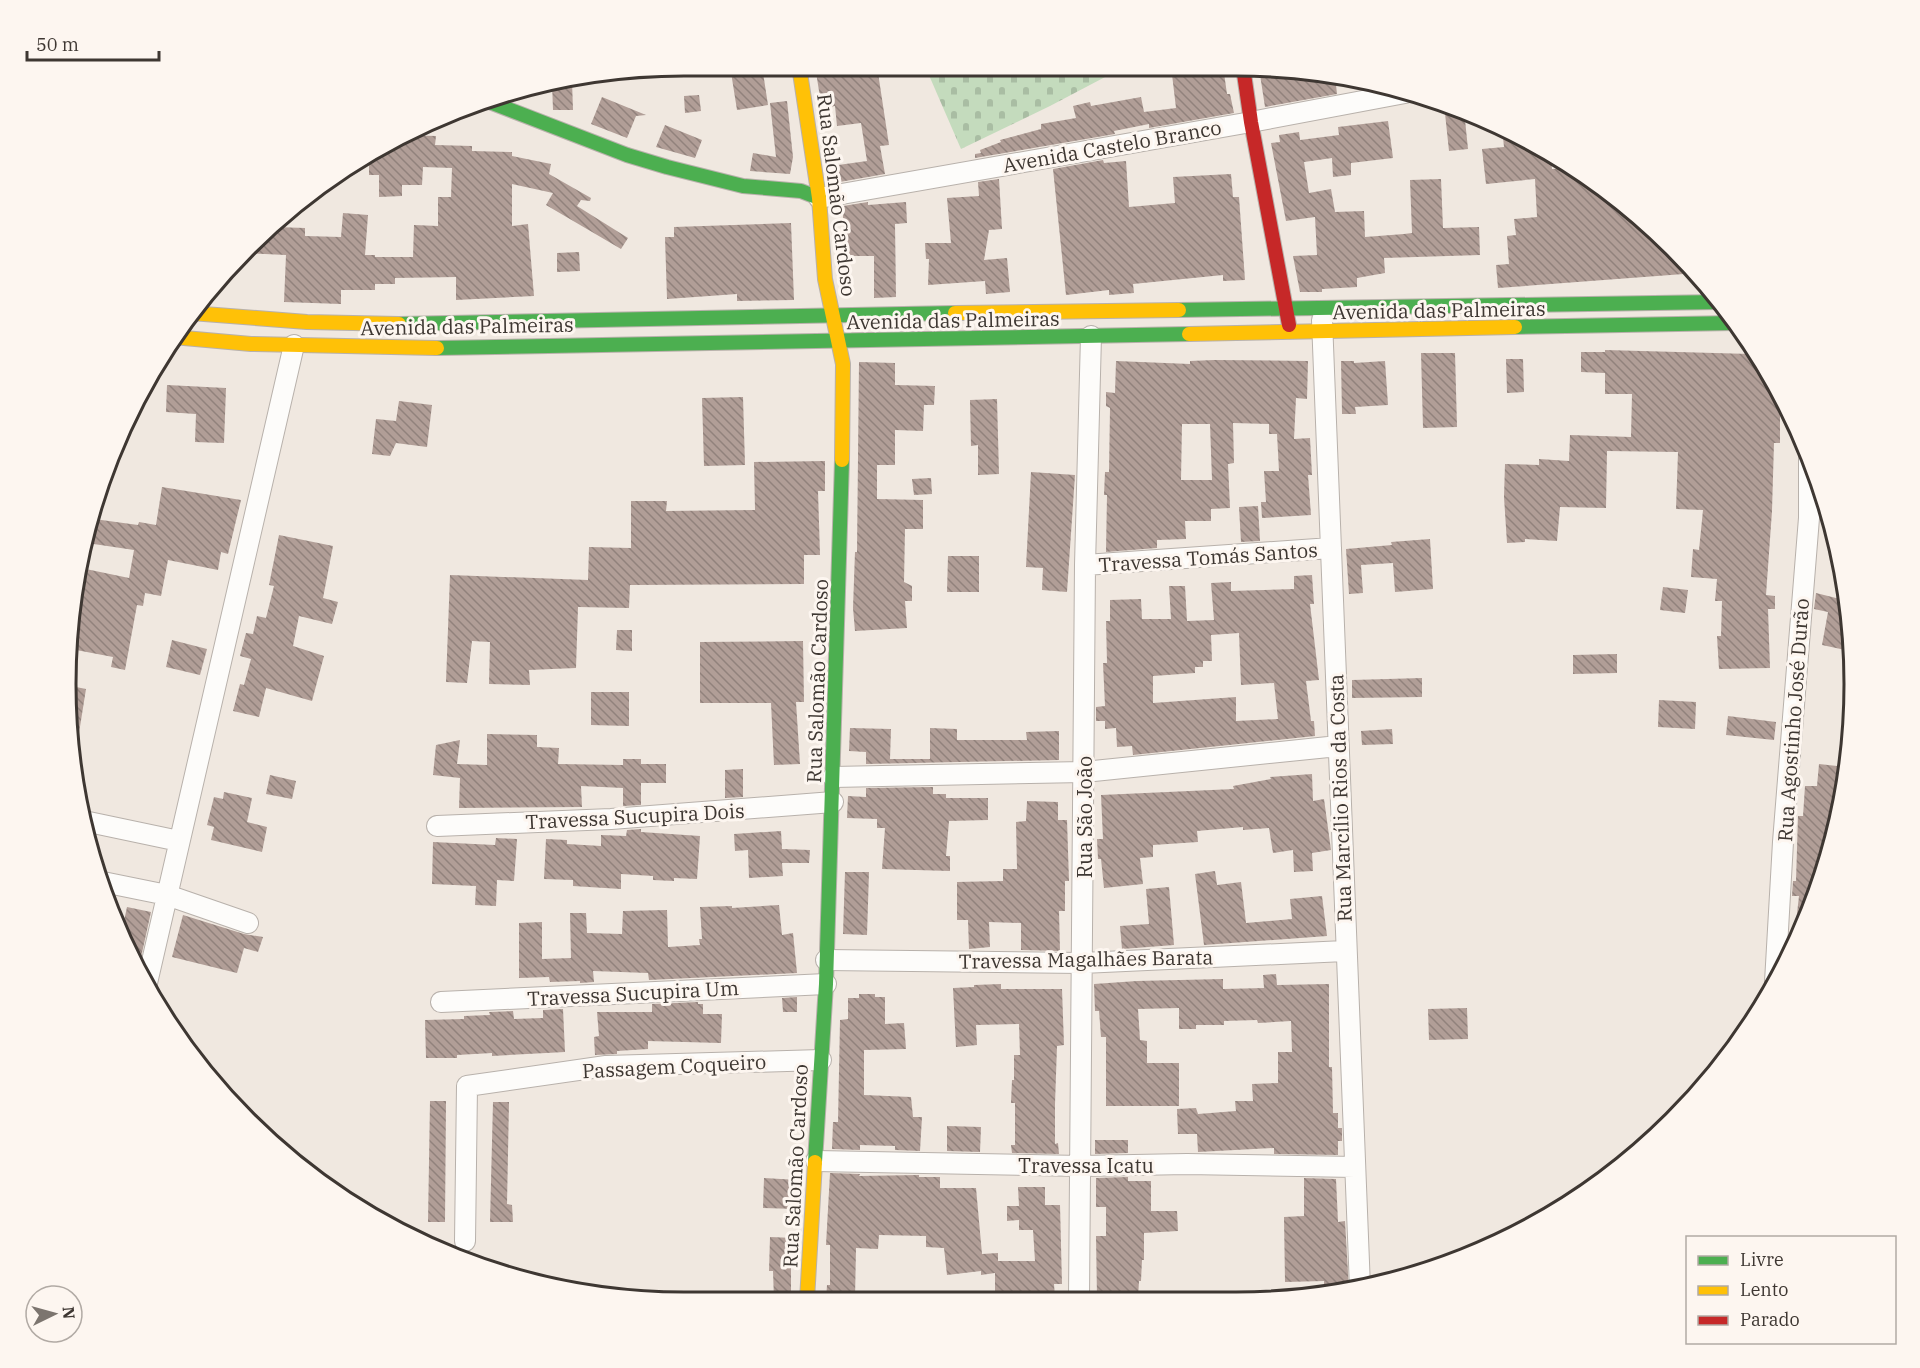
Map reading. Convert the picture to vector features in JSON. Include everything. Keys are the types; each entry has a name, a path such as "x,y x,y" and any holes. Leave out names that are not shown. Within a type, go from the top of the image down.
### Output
{"main road":[{"name":"Rua Salomão Cardoso","path":"801,76 819,198 825,279 840,341 844,406 826,984 808,1292"},
{"path":"1244,76 1287,309 1289,333"},
{"path":"499,106 556,129 667,167 743,186 801,191 819,198"},
{"name":"Avenida das Palmeiras","path":"202,314 307,322 414,324 834,315 1708,302"},
{"name":"Avenida das Palmeiras","path":"184,339 404,349 1725,324"}],"street":[{"name":"Avenida Castelo Branco","path":"819,198 1389,96"},
{"name":"Rua Marcílio Rios da Costa","path":"1322,308 1345,951 1360,1279"},
{"name":"Rua São João","path":"1079,1292 1085,566 1091,336"},
{"path":"149,972 294,345"},
{"name":"Rua Agostinho José Durão","path":"1785,944 1783,842 1809,518 1809,484"},
{"name":"Travessa Tomás Santos","path":"1085,566 1330,548"},
{"path":"833,777 1084,772 1338,746"},
{"name":"Travessa Sucupira Dois","path":"437,826 611,819 833,802"},
{"path":"93,823 179,841"},
{"path":"110,883 167,895 248,923"},
{"name":"Travessa Magalhães Barata","path":"826,960 1082,963 1345,951"},
{"name":"Travessa Sucupira Um","path":"441,1002 826,984"},
{"name":"Passagem Coqueiro","path":"465,1241 467,1086 606,1066 821,1060"},
{"name":"Travessa Icatu","path":"816,1161 1081,1166 1187,1164 1355,1167"}],"green space":[{"path":"929,76 1107,76 1050,106 961,149"}],"building":[{"path":"732,76 764,76 768,105 737,110"},
{"path":"817,76 879,76 889,145 880,146 885,174 834,183 831,166 867,161 861,123 837,126 835,106 825,108 823,96 820,97"},
{"path":"1172,76 1224,76 1227,94 1230,94 1234,113 1149,128 1149,124 1114,131 1115,134 975,158 975,154 981,153 980,150 1001,142 1000,140 1041,129 1041,124 1076,118 1073,106 1090,102 1091,106 1141,97 1144,112 1176,108"},
{"path":"1260,77 1336,85 1337,94 1265,107"},
{"path":"572,87 573,110 553,110 552,91"},
{"path":"699,95 701,111 685,113 684,96"},
{"path":"602,97 646,115 636,116 627,138 591,124"},
{"path":"787,101 793,157 790,174 750,171 753,153 776,157 770,103"},
{"path":"1445,114 1465,122 1468,149 1449,151"},
{"path":"1388,121 1393,158 1351,163 1351,175 1333,177 1332,158 1304,162 1309,193 1331,189 1335,212 1364,211 1365,237 1404,234 1412,233 1410,180 1441,179 1443,228 1479,227 1480,255 1384,258 1385,273 1357,278 1357,287 1322,289 1322,292 1300,292 1293,256 1317,255 1315,217 1286,221 1271,143 1280,142 1279,135 1299,132 1300,140 1339,135 1338,127"},
{"path":"665,125 702,140 695,158 656,147"},
{"path":"423,136 436,136 435,145 472,146 472,151 512,152 512,156 551,164 549,174 591,198 590,201 581,200 577,206 628,238 621,249 546,205 553,193 512,184 512,226 528,224 534,296 456,300 456,277 395,278 395,284 375,284 375,290 341,290 341,304 284,302 286,255 255,253 283,227 305,228 305,236 341,237 343,213 368,215 365,255 413,257 414,225 438,226 438,197 451,197 452,168 423,167 422,185 402,185 402,196 379,197 379,175 369,175 369,165"},
{"path":"1503,138 1552,165 1552,169 1557,169 1574,179 1637,227 1685,274 1498,288 1496,265 1509,264 1507,236 1516,235 1514,219 1537,217 1535,179 1486,184 1482,149 1504,147"},
{"path":"1103,160 1104,163 1126,161 1129,207 1175,203 1173,177 1231,174 1233,197 1239,197 1245,280 1223,281 1223,275 1133,284 1134,293 1109,295 1109,290 1066,295 1053,169"},
{"path":"999,179 1002,229 989,230 984,260 1007,258 1010,292 986,294 985,281 928,285 929,259 926,259 925,243 951,243 947,198 979,196 978,182"},
{"path":"868,202 868,205 906,202 907,223 895,224 896,297 874,298 874,256 843,256 843,206"},
{"path":"791,223 794,300 737,301 737,294 667,299 665,237 674,237 674,227"},
{"path":"579,252 580,271 557,272 557,253"},
{"path":"1605,350 1746,354 1780,413 1780,443 1774,443 1766,595 1775,596 1775,609 1768,609 1770,668 1719,669 1717,636 1721,636 1722,601 1715,601 1717,579 1691,577 1693,549 1699,550 1703,510 1676,509 1678,452 1607,451 1606,508 1560,507 1557,541 1525,539 1525,542 1507,543 1504,497 1505,464 1539,465 1539,459 1569,461 1570,435 1631,437 1632,394 1605,394 1605,373 1581,372 1581,352 1605,352"},
{"path":"1421,353 1455,353 1457,427 1423,428"},
{"path":"1506,359 1523,359 1524,392 1507,393"},
{"path":"1116,361 1190,364 1190,361 1308,361 1307,399 1296,398 1294,439 1310,438 1312,475 1308,475 1311,515 1262,518 1261,502 1266,502 1264,471 1279,471 1277,434 1269,434 1269,424 1233,423 1234,463 1228,464 1230,508 1211,509 1211,521 1185,521 1186,539 1157,540 1157,548 1106,552 1107,495 1104,495 1105,472 1109,472 1110,408 1106,406 1106,392 1115,393","holes":["1182,424 1210,424 1212,480 1181,480"]},
{"path":"1341,361 1354,361 1354,363 1385,361 1388,405 1355,407 1356,414 1342,414"},
{"path":"859,362 895,363 895,385 935,386 934,405 924,405 923,431 895,430 895,465 877,465 877,499 923,500 923,529 905,529 904,582 912,586 912,601 905,601 907,628 855,631 853,608 855,552 857,552"},
{"path":"167,385 226,388 224,443 195,442 196,414 166,412"},
{"path":"743,397 745,465 704,466 702,398"},
{"path":"997,399 999,474 978,475 978,445 971,446 970,400"},
{"path":"399,401 432,405 427,447 396,443 390,456 372,454 376,419 396,421"},
{"path":"825,461 825,491 818,491 820,555 804,555 804,584 630,585 629,608 578,607 576,668 529,670 530,685 489,684 490,642 472,641 467,683 446,682 450,575 588,580 589,547 631,548 631,501 667,501 666,511 755,510 754,462"},
{"path":"1031,472 1075,475 1067,592 1042,590 1043,568 1026,567"},
{"path":"931,478 932,494 914,495 912,479"},
{"path":"162,487 241,500 228,554 221,552 218,570 168,560 161,596 145,593 143,606 137,605 125,670 111,667 113,657 78,650 87,569 129,578 134,550 93,544 99,520 156,525"},
{"path":"1258,506 1260,541 1241,542 1239,507"},
{"path":"279,535 333,546 323,598 338,602 332,624 299,616 293,646 324,656 312,701 266,688 259,717 233,711 240,684 244,685 251,659 240,656 246,633 253,634 257,616 266,618 274,586 269,585"},
{"path":"1430,539 1433,589 1395,592 1393,563 1361,565 1363,593 1349,594 1346,549"},
{"path":"948,556 979,556 979,592 947,592"},
{"path":"1312,575 1314,604 1310,604 1319,680 1306,681 1315,736 1133,755 1132,746 1117,747 1116,728 1105,729 1105,721 1096,721 1096,707 1105,706 1103,663 1107,663 1106,621 1110,621 1110,600 1141,599 1142,619 1171,619 1169,586 1185,586 1187,621 1214,620 1211,583 1231,582 1231,591 1294,589 1294,576","holes":["1239,633 1241,685 1274,683 1278,719 1236,721 1236,697 1153,703 1153,676 1195,673 1195,667 1203,667 1203,661 1212,661 1211,635"]},
{"path":"1663,587 1688,590 1685,613 1660,610"},
{"path":"1816,593 1837,598 1842,649 1822,645 1828,612 1814,609"},
{"path":"617,630 632,630 632,651 616,650"},
{"path":"172,640 207,649 200,675 166,667"},
{"path":"803,641 804,702 796,702 800,764 774,765 771,703 700,703 700,642"},
{"path":"1617,654 1617,673 1573,674 1573,655"},
{"path":"1422,678 1422,697 1352,698 1352,680"},
{"path":"76,687 86,689 79,733 78,724"},
{"path":"591,692 629,692 629,726 591,725"},
{"path":"1659,700 1696,702 1695,729 1658,727"},
{"path":"1728,716 1776,722 1774,740 1726,735"},
{"path":"850,728 891,729 890,759 930,759 930,728 957,729 957,740 1027,740 1026,732 1059,731 1059,760 866,764 866,752 849,751"},
{"path":"1392,729 1393,744 1362,745 1361,731"},
{"path":"487,734 537,735 537,747 559,748 558,764 623,765 623,759 641,759 641,764 666,764 666,783 641,783 641,805 623,806 623,788 581,786 582,807 459,808 460,778 433,775 436,745 460,740 457,764 487,765"},
{"path":"1819,764 1838,766 1823,841 1797,917 1799,896 1792,896 1793,881 1796,881 1798,816 1803,816 1805,786 1817,786"},
{"path":"743,769 743,797 725,798 725,770"},
{"path":"1312,774 1313,801 1324,799 1331,850 1312,853 1313,871 1294,872 1293,850 1273,853 1269,828 1243,830 1243,827 1197,831 1198,842 1153,845 1153,857 1140,858 1143,884 1104,888 1101,859 1098,859 1097,839 1103,839 1101,795 1234,789 1233,786 1271,779 1270,777"},
{"path":"270,775 296,781 292,799 266,794"},
{"path":"933,787 933,794 946,794 946,798 988,798 988,820 949,821 946,856 950,856 950,871 882,869 885,828 877,828 877,819 847,818 848,796 866,797 866,788"},
{"path":"224,792 252,798 247,822 267,827 262,852 211,840 214,827 207,825 214,797 223,799"},
{"path":"1027,801 1058,802 1058,820 1067,820 1069,881 1065,881 1065,911 1059,911 1060,951 1021,950 1021,923 989,922 990,947 969,949 968,920 957,920 957,882 1003,881 1003,869 1017,869 1016,822 1026,821"},
{"path":"641,829 641,832 700,836 697,879 653,880 653,876 621,874 621,889 573,886 573,880 544,879 546,839 567,840 567,844 601,846 601,835 626,836 627,830"},
{"path":"781,831 782,849 810,850 809,863 782,863 783,876 749,878 748,850 735,851 734,834"},
{"path":"496,838 517,839 514,881 497,880 496,906 475,905 476,886 432,884 433,842 495,845"},
{"path":"1215,871 1217,885 1241,882 1246,923 1292,919 1290,899 1322,896 1327,936 1204,945 1195,874"},
{"path":"845,872 869,872 867,935 843,934"},
{"path":"1169,887 1174,945 1122,949 1120,926 1149,924 1146,889"},
{"path":"779,905 782,935 793,933 797,973 649,980 648,973 593,971 594,982 580,983 580,981 550,982 549,977 519,978 519,923 542,922 542,959 571,958 570,913 586,913 587,933 622,934 623,911 667,910 668,947 700,945 699,939 702,939 700,907 732,906 732,908"},
{"path":"127,907 151,912 141,957 139,953 124,919"},
{"path":"183,915 244,934 263,937 258,952 244,948 237,973 172,957"},
{"path":"1276,974 1277,985 1329,984 1329,1067 1332,1067 1333,1113 1338,1113 1338,1128 1342,1128 1342,1141 1338,1141 1338,1155 1274,1154 1274,1148 1198,1152 1197,1134 1178,1134 1177,1109 1196,1108 1198,1114 1236,1111 1235,1101 1253,1101 1252,1084 1278,1083 1278,1052 1292,1052 1291,1021 1258,1023 1257,1020 1224,1021 1224,1025 1196,1025 1196,1029 1179,1029 1179,1008 1138,1009 1140,1040 1147,1041 1147,1063 1179,1063 1179,1106 1106,1106 1106,1037 1101,1037 1099,1011 1095,1011 1094,984 1223,979 1223,989 1264,988 1263,975"},
{"path":"1001,984 1001,989 1062,989 1064,1045 1057,1046 1055,1104 1055,1144 1058,1143 1059,1154 1012,1153 1011,1145 1015,1145 1015,1103 1011,1103 1012,1080 1014,1080 1014,1055 1020,1055 1019,1024 976,1025 977,1045 956,1047 953,988"},
{"path":"859,994 875,994 875,997 885,997 885,1024 904,1023 906,1049 864,1050 864,1095 911,1097 913,1117 922,1117 920,1151 895,1150 895,1146 860,1145 860,1150 832,1149 833,1122 838,1122 840,1020 848,1019 848,998 859,998"},
{"path":"797,997 797,1012 783,1012 782,998"},
{"path":"698,1002 698,1004 703,1004 703,1014 722,1014 721,1043 648,1041 648,1049 595,1055 594,1037 599,1036 597,1012 652,1012 652,1004"},
{"path":"1467,1008 1468,1039 1429,1040 1428,1009"},
{"path":"563,1009 565,1052 492,1056 492,1053 457,1055 457,1058 426,1058 425,1020 464,1019 464,1016 513,1011 514,1019 543,1018 543,1010"},
{"path":"430,1101 446,1101 445,1222 428,1222"},
{"path":"493,1102 509,1102 507,1204 512,1205 513,1222 490,1222"},
{"path":"947,1126 981,1127 980,1152 947,1151"},
{"path":"1095,1140 1128,1140 1128,1153 1095,1154"},
{"path":"830,1173 860,1174 859,1176 919,1175 919,1177 940,1177 940,1188 976,1188 982,1254 998,1253 998,1261 1035,1261 1033,1230 1019,1230 1019,1220 1007,1221 1007,1206 1019,1206 1018,1187 1045,1187 1045,1205 1060,1205 1062,1284 1054,1284 1055,1292 995,1292 995,1273 981,1275 981,1271 947,1275 944,1248 926,1247 926,1236 879,1235 878,1249 856,1248 855,1292 827,1292 827,1285 830,1285 830,1245 826,1245"},
{"path":"1128,1177 1128,1181 1151,1181 1151,1211 1177,1211 1178,1231 1144,1233 1144,1260 1142,1260 1138,1292 1097,1292 1096,1236 1106,1236 1106,1207 1096,1207 1096,1178"},
{"path":"764,1178 798,1180 797,1209 763,1208"},
{"path":"1304,1178 1336,1179 1338,1222 1345,1221 1348,1281 1324,1285 1324,1281 1285,1282 1284,1217 1304,1216"},
{"path":"770,1237 795,1238 794,1254 791,1254 791,1292 774,1292 773,1271 769,1271"}],"traffic: fast":[{"path":"499,106 627,155 667,167 743,186 801,191 819,198"},
{"path":"1179,310 1708,302"},
{"path":"399,324 955,313"},
{"path":"1515,327 1725,323"},
{"path":"437,348 1189,334"},
{"path":"815,1162 826,984 842,460"}],"traffic: slow":[{"path":"801,76 819,198 825,279 843,364 842,460"},
{"path":"955,313 1179,310"},
{"path":"202,314 307,322 399,324"},
{"path":"1189,334 1515,327"},
{"path":"185,338 251,344 437,348"},
{"path":"807,1292 815,1162"}],"traffic: jam":[{"path":"1244,76 1289,325"}]}
